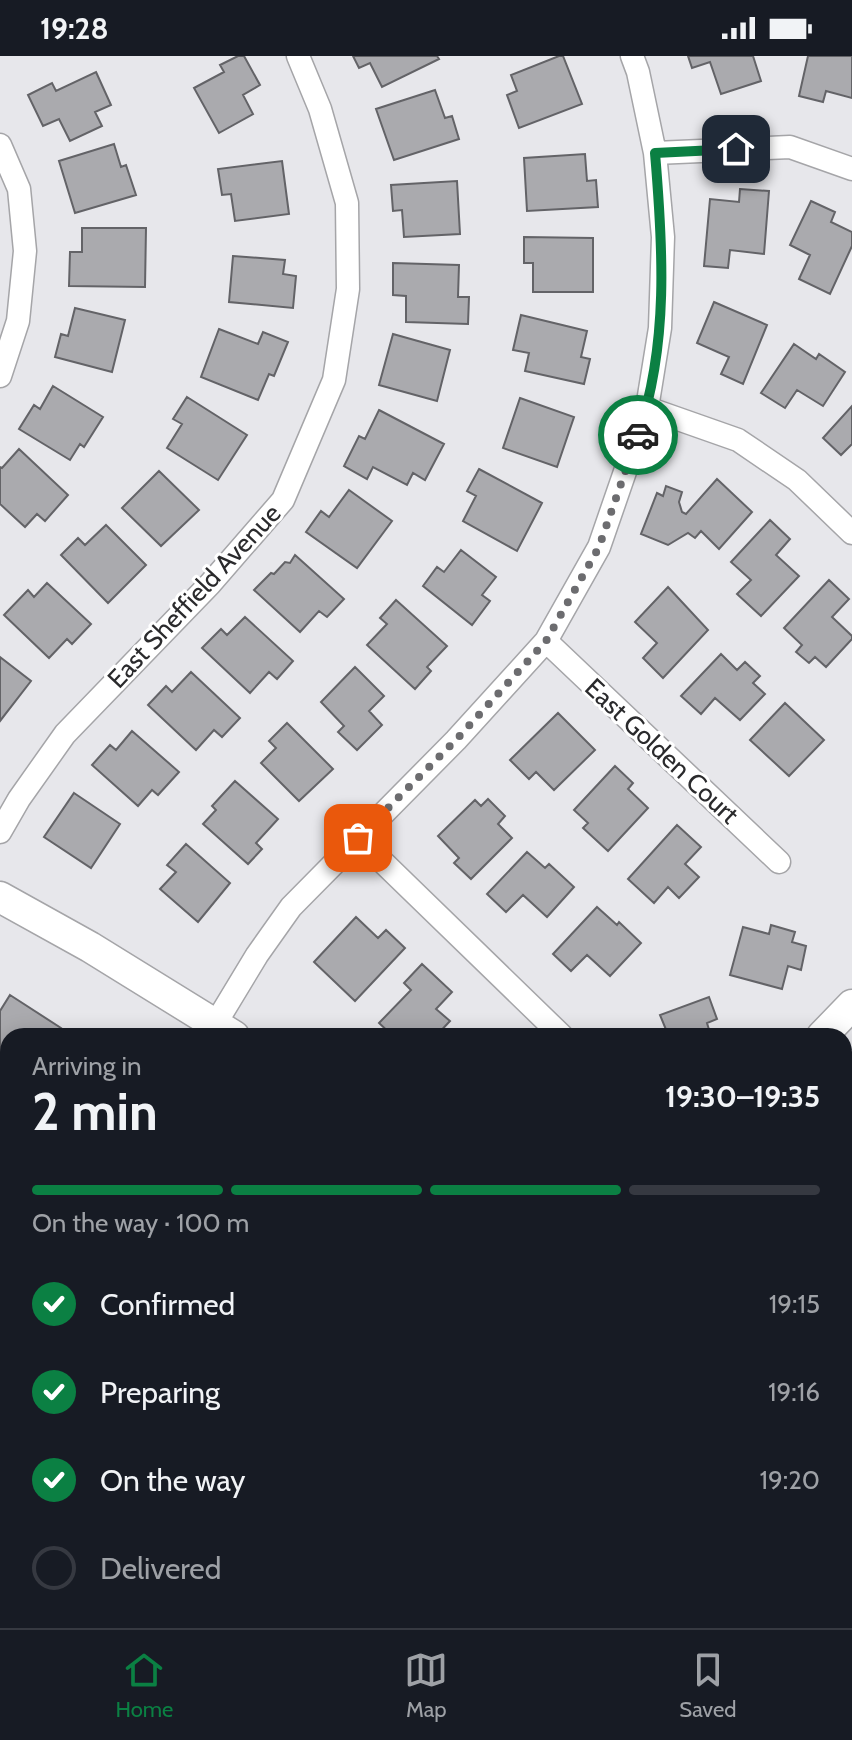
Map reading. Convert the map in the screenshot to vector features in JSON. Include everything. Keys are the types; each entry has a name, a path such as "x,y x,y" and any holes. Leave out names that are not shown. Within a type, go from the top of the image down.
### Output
{"street":[{"name":"East Sheffield Avenue","path":"0,832 19,799 65,734 210,584 283,500 334,380 348,289 347,203 320,109 298,56"},
{"path":"221,1028 257,955 291,907 456,740 546,641 599,547 647,408 660,328 663,237 655,153 632,56"},
{"path":"0,145 19,189 25,251 18,321 0,376"},
{"path":"655,153 790,147 852,169"},
{"path":"647,408 738,440 797,480 852,533"},
{"name":"East Golden Court","path":"546,641 779,862"},
{"path":"358,838 554,1028"},
{"path":"0,897 90,947 213,1028"},
{"path":"830,1028 852,1005"}],"building":[{"path":"244,56 260,85 243,95 253,114 219,133 194,88 224,72 220,65"},
{"path":"353,56 437,56 439,59 382,87 370,63 359,68"},
{"path":"563,56 582,104 519,128 507,95 517,91 511,75"},
{"path":"688,56 753,56 761,81 721,94 710,62 692,68"},
{"path":"808,56 852,56 852,98 826,91 823,102 799,96"},
{"path":"96,72 111,105 95,112 102,126 70,141 59,119 43,126 28,95 52,83 56,91"},
{"path":"435,90 445,118 452,116 459,139 394,160 376,109"},
{"path":"114,144 121,167 126,165 136,195 75,213 59,161"},
{"path":"585,154 587,181 596,180 598,207 527,211 524,158"},
{"path":"282,161 289,214 235,221 231,194 222,195 218,169"},
{"path":"457,181 460,234 404,237 402,210 393,211 391,185"},
{"path":"740,189 769,191 764,254 730,250 728,268 704,266 710,199 739,202"},
{"path":"811,201 835,212 831,222 852,232 852,246 830,294 799,279 810,255 790,245"},
{"path":"82,228 146,228 145,287 69,286 70,252 82,252"},
{"path":"524,237 593,238 593,292 533,292 533,263 524,263"},
{"path":"233,256 285,260 283,274 296,276 293,308 229,302"},
{"path":"393,263 459,265 458,297 469,297 468,324 406,322 406,296 393,295"},
{"path":"714,302 767,325 743,384 721,374 729,357 697,343"},
{"path":"75,308 125,320 112,372 55,357 61,334 68,336"},
{"path":"521,315 587,331 581,357 590,359 584,384 525,371 529,353 513,350"},
{"path":"219,329 258,344 263,332 288,342 274,376 269,374 258,400 201,377"},
{"path":"393,334 450,350 437,401 379,385"},
{"path":"794,344 816,359 819,354 845,372 823,406 797,390 785,408 761,393"},
{"path":"53,386 103,417 84,447 80,444 70,460 19,429 34,405 40,409"},
{"path":"187,397 247,435 218,480 167,448 182,424 173,419"},
{"path":"520,398 574,417 557,467 503,448"},
{"path":"852,406 852,444 841,455 823,438"},
{"path":"379,410 444,444 425,480 413,473 407,485 373,467 367,479 344,466 359,436 365,439"},
{"path":"19,449 68,495 45,521 37,514 25,527 0,504 0,467"},
{"path":"479,469 542,503 517,551 463,521 476,496 467,491"},
{"path":"159,471 199,510 161,546 122,508"},
{"path":"717,479 752,512 719,549 701,531 695,538 688,533 668,545 641,534 657,493 663,496 666,486 682,492 679,502 682,512 686,514"},
{"path":"349,490 392,521 357,568 306,532 321,511 329,517"},
{"path":"770,520 790,539 776,555 799,576 761,616 737,594 751,580 731,562"},
{"path":"106,525 146,565 108,603 61,555 78,538 85,545"},
{"path":"461,550 496,577 482,595 490,601 472,625 423,586 437,567 444,572"},
{"path":"295,555 344,599 327,617 319,611 300,632 254,590 285,562 290,563"},
{"path":"829,580 849,599 832,617 852,639 826,667 815,657 809,663 796,652 802,645 784,628"},
{"path":"47,583 91,624 72,644 67,639 49,658 4,615 28,590 34,597"},
{"path":"668,587 708,630 663,678 643,658 657,643 635,622"},
{"path":"396,600 447,646 427,667 431,671 415,689 367,645 387,624 380,618"},
{"path":"245,617 293,661 277,679 269,672 250,693 202,648 221,629 227,635"},
{"path":"721,654 737,670 745,662 760,676 753,683 765,694 740,720 715,698 701,714 681,696"},
{"path":"0,657 31,681 0,721"},
{"path":"355,667 384,696 369,711 382,725 357,750 338,732 344,726 321,702"},
{"path":"191,672 240,718 222,737 214,730 196,750 148,705 166,686 172,692"},
{"path":"785,703 824,740 789,776 750,740"},
{"path":"558,713 595,750 554,790 536,772 529,779 510,760"},
{"path":"287,723 333,769 299,801 261,763 276,748 269,741"},
{"path":"132,731 179,772 158,795 152,790 138,806 92,765 110,745 116,750"},
{"path":"615,766 633,783 628,789 648,808 608,851 583,828 588,823 574,810"},
{"path":"235,781 278,819 256,843 262,849 248,864 203,824 216,810 212,806"},
{"path":"74,793 120,824 91,868 44,837"},
{"path":"488,799 505,816 498,824 512,838 471,879 454,863 459,858 438,836 475,800 481,806"},
{"path":"677,825 701,847 685,864 699,877 679,898 668,887 654,903 628,879"},
{"path":"186,844 230,883 198,922 160,889 176,872 167,865"},
{"path":"527,852 545,868 549,864 574,887 547,917 523,895 506,912 487,894"},
{"path":"597,907 641,943 610,976 587,955 571,971 553,954"},
{"path":"356,917 378,938 386,930 405,948 355,1001 314,962"},
{"path":"771,925 795,932 792,942 806,946 801,970 788,966 782,989 730,975 743,927 769,934"},
{"path":"422,964 452,992 436,1009 450,1021 443,1028 384,1028 379,1023 411,990 404,983"},
{"path":"10,995 61,1028 0,1028 0,1011"},
{"path":"709,997 717,1019 707,1023 709,1028 665,1028 660,1015"}],"way so far":[{"path":"358,838 456,740 546,641 599,547 638,435"}],"route":[{"path":"638,435 647,408 660,328 663,237 655,153 736,149"}]}
